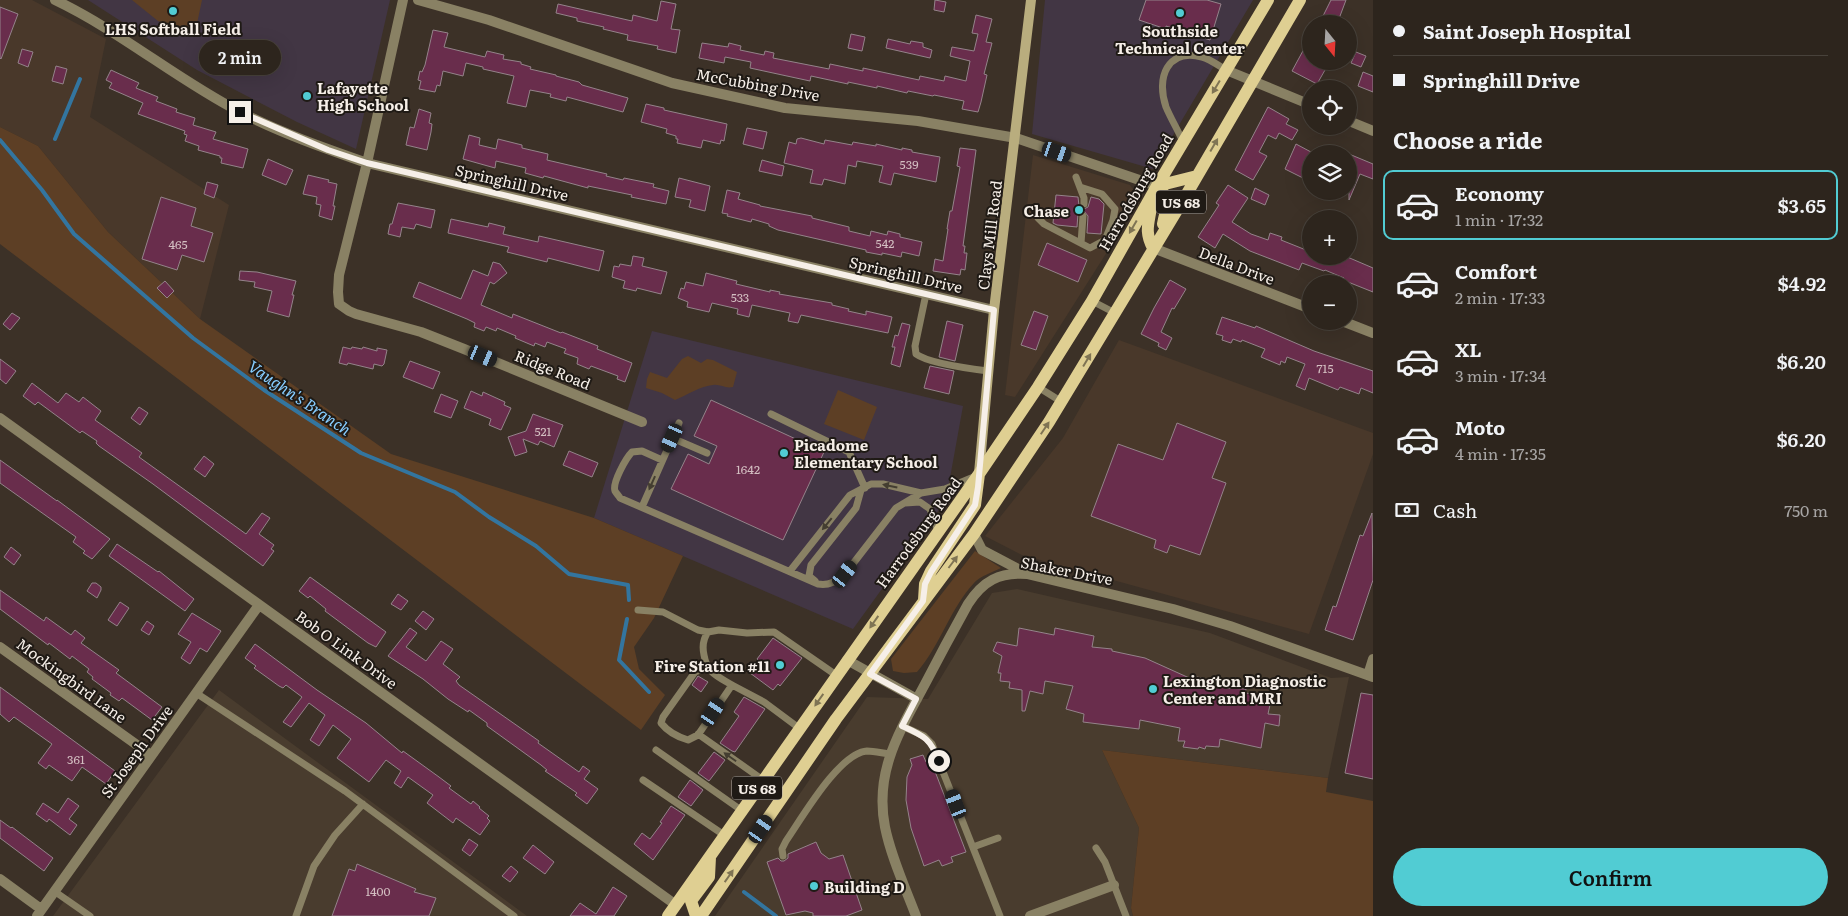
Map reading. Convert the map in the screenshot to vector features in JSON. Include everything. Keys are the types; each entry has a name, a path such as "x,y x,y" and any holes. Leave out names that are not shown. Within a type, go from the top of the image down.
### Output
{"main road":[{"name":"Clays Mill Road","path":"979,474 994,310 1031,0"},
{"name":"Harrodsburg Road","path":"668,916 678,910 724,835 979,474 1038,387 1092,301 1154,191 1268,0"},
{"name":"US 68","path":"701,916 836,719 974,534 1062,402 1300,0"},
{"path":"1154,191 1196,176"},
{"path":"1154,191 1165,194 1167,202 1163,231"},
{"path":"1153,248 1146,230 1154,191"},
{"path":"923,601 925,584 931,572 975,505 979,474"},
{"path":"696,916 691,901 709,877 711,854"}],"street":[{"path":"367,163 404,0"},
{"name":"McCubbing Drive","path":"418,0 489,20 672,83 784,108 918,121 1016,138 1154,191"},
{"name":"Springhill Drive","path":"62,1 240,112 328,150 367,163 994,310"},
{"path":"1226,70 1302,101"},
{"path":"1357,124 1373,131"},
{"name":"Ridge Road","path":"367,163 339,275 338,292 340,304 349,311 421,332 464,348 642,422"},
{"name":"Della Drive","path":"1153,248 1302,306"},
{"path":"1357,327 1373,334"},
{"name":"Bob O Link Drive","path":"0,418 678,910"},
{"path":"974,534 982,550 1027,574"},
{"name":"Shaker Drive","path":"916,916 885,827 882,799 883,782 890,754 916,699 976,591 994,578 1005,575 1027,574 1173,609 1230,626 1370,676"},
{"name":"St Joseph Drive","path":"39,912 259,605"},
{"name":"Mockingbird Lane","path":"0,647 151,755"},
{"path":"1370,676 1373,659"},
{"path":"847,660 916,699"},
{"path":"0,880 39,912"},
{"path":"1030,916 1114,885"}],"lane":[{"path":"1183,142 1166,107 1163,88 1167,66 1174,59 1184,56 1203,57 1226,70"},
{"path":"1076,177 1084,198 1084,204"},
{"path":"1038,218 1044,224 1090,248 1105,240 1114,220 1114,209 1102,194 1080,187"},
{"path":"1081,243 1083,216"},
{"path":"926,294 916,339 916,354 938,362 988,372"},
{"path":"1092,301 1115,313"},
{"path":"1038,387 1062,402"},
{"path":"771,414 849,452 863,489 856,508 811,565 809,576 818,584"},
{"path":"642,506 679,423"},
{"path":"672,438 707,453"},
{"path":"662,460 642,451 632,452 625,459 615,486 615,492 620,498 818,584 829,585 845,574 892,511 921,493 945,489 979,474"},
{"path":"790,571 850,495 871,484 883,484 921,493"},
{"path":"902,504 920,502 930,510 938,531"},
{"path":"638,610 663,612 698,630 708,632 719,630 761,634 774,632 836,675"},
{"path":"708,632 703,647 707,667 715,675 764,702 799,728"},
{"path":"707,667 695,672 663,717 662,723 665,728 677,736 688,740 698,734 732,685"},
{"path":"196,692 363,804 514,916"},
{"path":"902,726 924,736 932,744 1000,916"},
{"path":"698,734 763,780"},
{"path":"656,750 742,810"},
{"path":"783,856 782,848 786,841 837,768 852,756 866,751 890,754"},
{"path":"643,780 724,835"},
{"path":"296,916 314,866 334,835 363,804"},
{"path":"973,847 998,838"},
{"path":"1096,848 1105,862 1126,916"},
{"path":"54,891 90,916"}],"shaded area":[{"path":"0,0 32,0 106,39 90,117 229,205 200,319 108,232 38,146 0,127"},
{"name":"Lafayette High School","path":"88,0 390,0 356,149 297,122 197,70"},
{"name":"LHS Softball Field","path":"132,0 202,0 195,33 158,21"},
{"path":"1045,0 1253,0 1153,169 1032,134"},
{"path":"0,127 38,146 108,232 200,319 391,454 594,518 683,556 654,618 634,647 639,669 665,695 641,730 0,244"},
{"path":"1033,155 1130,185 1140,200 1015,397 1005,395"},
{"name":"Picadome Elementary School","path":"652,331 963,406 946,500 853,629 594,518"},
{"path":"1119,340 1373,433 1373,454 1309,634 1022,555 985,536 1063,438"},
{"path":"688,356 701,363 707,359 713,360 737,372 733,387 708,386 675,400 646,388 650,372 667,378 682,359"},
{"path":"838,390 877,407 864,440 824,424"},
{"path":"975,551 1001,568 987,574 974,583 959,603 925,662 917,672 904,673 893,671 891,659"},
{"path":"1017,589 1210,633 1331,678 1349,677 1328,778 1102,750 1139,828 1131,908 1133,916 715,916 867,697 928,699 992,593"},
{"path":"219,690 527,916 53,916"},
{"path":"1102,750 1328,778 1326,792 1373,801 1373,916 1133,916 1131,908 1139,828"}],"building":[{"path":"935,0 946,2 944,12 934,10"},
{"name":"Southside Technical Center","path":"1146,0 1207,0 1221,4 1210,40 1166,26 1166,29 1139,20"},
{"path":"1331,0 1346,0 1340,15 1324,15"},
{"path":"661,1 676,4 671,29 680,30 676,53 657,49 658,46 627,40 628,35 603,29 604,27 577,21 577,18 556,13 558,4 632,21 633,15 657,21"},
{"path":"0,7 18,14 1,59 0,58"},
{"path":"976,15 992,19 986,42 992,43 984,74 987,75 978,112 962,109 964,101 934,95 908,91 907,93 848,82 848,84 811,76 810,81 750,68 751,62 725,57 724,63 699,58 702,43 728,47 729,43 741,46 740,50 764,55 765,51 774,53 773,58 829,69 830,64 863,71 863,68 919,80 920,76 944,81 945,76 966,81 970,61 950,56 952,47 974,51 978,34 972,33"},
{"path":"433,30 448,33 444,47 485,57 487,51 504,55 503,59 521,62 521,64 531,67 530,69 556,75 579,82 582,85 628,98 623,112 567,97 566,101 550,97 551,94 530,90 526,107 507,103 514,76 466,63 463,76 443,71 440,86 437,85 435,92 419,89 421,81 418,80 420,71 422,72 425,65"},
{"path":"851,34 865,37 862,51 848,48"},
{"path":"888,39 910,44 911,41 923,43 923,47 932,50 930,58 886,48"},
{"path":"22,49 33,52 28,67 18,63"},
{"path":"1302,53 1302,70 1325,70 1319,80 1309,80 1292,71"},
{"path":"1358,53 1366,56 1361,67 1358,66"},
{"path":"56,66 67,69 63,84 52,81"},
{"path":"111,70 139,83 136,88 158,97 156,101 177,109 176,112 195,118 193,125 216,132 213,139 248,149 243,168 221,163 222,158 220,156 198,150 199,146 185,141 187,135 184,134 185,131 138,114 143,103 109,88 112,83 106,80"},
{"path":"1363,72 1373,76 1373,92 1358,86"},
{"path":"646,104 664,108 664,110 727,124 724,141 721,140 720,144 703,140 701,148 677,143 678,139 676,139 676,136 666,133 667,129 641,122"},
{"path":"1268,107 1289,119 1286,124 1298,130 1292,140 1279,133 1276,139 1268,135 1259,152 1267,156 1253,180 1235,170"},
{"path":"419,109 431,113 429,123 432,124 427,150 406,145 410,127 414,128"},
{"path":"747,128 767,132 763,149 743,144"},
{"path":"469,135 480,138 479,145 496,149 498,139 522,145 522,148 548,154 547,160 607,174 606,176 623,180 624,178 654,184 653,187 669,191 666,204 588,186 588,188 544,176 543,178 525,173 526,168 496,161 495,168 463,159"},
{"path":"801,138 824,144 825,140 852,145 853,142 876,146 876,144 940,157 936,182 894,173 891,185 879,182 883,166 857,161 856,167 848,165 845,184 824,179 822,185 810,183 813,170 784,163 789,142 796,144 797,139"},
{"path":"1296,144 1302,147 1302,178 1285,169"},
{"path":"960,148 976,150 963,246 965,246 964,253 967,253 965,270 961,269 960,275 933,271 935,259 943,261 950,211 952,211 960,167 957,166"},
{"path":"1357,157 1373,164 1373,179 1360,174 1357,181"},
{"path":"268,159 293,170 286,185 262,175"},
{"path":"762,160 784,166 782,176 759,171"},
{"path":"308,175 337,184 332,220 319,216 321,205 316,204 317,197 303,194"},
{"path":"679,178 710,186 705,211 689,207 691,200 675,197"},
{"path":"207,182 218,185 214,198 204,194"},
{"path":"1228,185 1248,198 1232,222 1251,234 1268,240 1270,233 1282,237 1281,240 1302,248 1302,263 1299,270 1250,251 1223,234 1215,248 1198,237 1219,205 1216,203"},
{"path":"1255,188 1269,195 1265,205 1251,199"},
{"path":"727,190 740,193 738,199 760,206 812,216 812,218 849,227 849,231 870,236 871,231 887,235 888,231 900,234 900,237 922,242 919,256 902,252 901,257 866,252 866,250 778,230 769,226 769,224 752,219 751,222 727,216 728,214 722,213"},
{"name":"Chase","path":"1056,195 1078,197 1079,206 1084,209 1088,207 1091,197 1099,199 1104,204 1101,234 1087,233 1088,216 1084,211 1078,213 1077,227 1053,223"},
{"path":"161,197 196,208 191,226 213,233 204,262 182,255 177,270 142,259"},
{"path":"398,203 435,210 431,228 416,224 414,229 402,227 400,237 388,234"},
{"path":"451,219 488,227 489,223 505,227 503,234 538,242 539,236 604,251 599,271 548,258 547,262 507,252 509,247 448,233"},
{"path":"1047,243 1087,260 1078,282 1038,265"},
{"path":"633,256 644,258 642,266 667,272 661,294 637,288 636,291 623,288 625,281 612,277 614,266 619,267 620,264 631,266"},
{"path":"1357,261 1373,268 1373,292 1357,286 1357,275 1337,275 1308,265 1357,265"},
{"path":"493,262 500,264 507,273 494,284 490,282 481,305 512,318 513,314 562,332 598,346 597,349 632,363 625,382 617,379 618,376 591,366 589,369 577,364 578,358 564,353 566,349 547,342 545,347 535,343 534,346 497,328 496,331 486,327 484,331 474,327 475,323 467,319 413,297 419,282 461,299 473,270 488,276"},
{"path":"240,271 257,272 296,281 289,317 267,311 272,291 254,287 255,282 239,280"},
{"path":"706,273 737,281 736,284 832,303 832,305 849,309 848,311 866,315 866,311 892,317 888,333 801,315 798,323 788,321 790,313 752,305 749,317 737,314 738,309 712,303 709,312 687,307 688,302 678,298 681,288 684,289 686,282 703,286"},
{"path":"1170,280 1186,289 1174,309 1172,308 1161,332 1172,338 1166,350 1158,346 1159,343 1141,334"},
{"path":"165,281 174,291 167,298 157,288"},
{"path":"1034,311 1048,316 1036,350 1021,345"},
{"path":"12,313 20,318 10,330 3,324"},
{"path":"1222,317 1255,328 1256,326 1314,351 1373,371 1373,393 1361,388 1359,394 1340,387 1338,390 1309,378 1305,390 1296,386 1305,364 1287,357 1285,363 1281,361 1280,365 1261,357 1265,349 1242,340 1241,342 1233,339 1231,343 1222,340 1223,336 1216,334"},
{"path":"947,321 963,325 955,361 939,357"},
{"path":"902,323 910,325 900,367 891,364 895,347 892,347 895,335 898,336"},
{"path":"343,347 362,349 363,347 377,351 377,348 387,350 384,364 382,366 374,364 373,369 348,363 347,365 339,363"},
{"path":"0,359 16,371 6,384 0,379"},
{"path":"410,361 440,372 433,389 403,377"},
{"path":"930,366 954,371 949,394 924,388"},
{"path":"32,383 58,403 66,393 79,402 83,397 101,411 95,420 142,453 139,457 246,534 262,513 270,518 259,534 274,545 271,549 274,551 263,566 99,446 96,443 97,441 82,431 80,433 38,402 35,405 23,396"},
{"path":"471,391 482,396 483,392 505,402 504,405 511,408 501,430 489,425 491,419 464,408"},
{"path":"441,394 458,401 451,418 434,412"},
{"path":"711,400 824,452 783,540 671,489 688,454 709,464 717,446 694,436"},
{"path":"139,407 148,413 140,425 131,418"},
{"path":"533,414 563,425 554,447 540,441 538,445 523,439 527,452 515,456 508,437 526,431"},
{"path":"1177,423 1226,442 1212,478 1226,483 1200,555 1170,545 1167,553 1154,548 1156,540 1091,516 1118,444 1163,460"},
{"path":"569,451 598,463 592,477 563,465"},
{"path":"204,456 214,464 205,477 194,469"},
{"path":"0,460 110,539 92,559 83,553 85,551 73,542 76,537 0,483"},
{"path":"1372,513 1373,580 1353,640 1325,630 1333,606 1336,607 1360,535 1363,536"},
{"path":"117,544 159,571 194,599 185,611 109,556"},
{"path":"11,547 21,555 14,565 4,557"},
{"path":"310,577 386,632 376,647 325,611 326,609 310,596 308,598 299,591"},
{"path":"92,583 96,583 101,587 97,598 87,591"},
{"path":"0,590 44,621 46,617 71,635 75,630 85,638 81,643 119,670 116,673 162,707 152,720 122,698 119,701 110,695 111,693 92,679 93,677 87,672 89,669 72,656 70,659 49,643 48,645 0,609"},
{"path":"398,594 408,601 401,610 391,604"},
{"path":"120,602 129,608 117,626 108,620"},
{"path":"423,611 434,619 426,630 415,621"},
{"path":"192,613 221,631 207,652 200,648 190,664 181,658 191,642 178,634"},
{"path":"147,621 154,626 149,635 141,630"},
{"path":"410,628 417,633 406,647 426,661 441,641 453,649 443,664 460,677 456,681 459,685 539,741 538,743 579,772 583,766 590,771 584,779 598,789 587,804 575,795 577,793 487,726 487,723 469,710 468,712 448,699 423,679 388,656"},
{"name":"Lexington Diagnostic Center and MRI","path":"1019,628 1054,635 1055,628 1094,636 1092,647 1112,649 1112,651 1145,658 1196,681 1197,677 1227,684 1226,688 1246,689 1245,693 1271,700 1268,714 1280,715 1279,726 1265,723 1261,748 1220,739 1219,747 1206,746 1205,749 1199,747 1198,749 1183,747 1185,741 1178,741 1180,728 1140,720 1139,729 1083,722 1084,714 1066,709 1073,686 1045,681 1043,694 1030,691 1025,711 1022,711 1022,690 1009,688 1010,682 1000,681 1001,673 998,673 1002,656 993,651 997,642 1017,646"},
{"name":"Fire Station #11","path":"773,638 802,658 780,686 778,684 773,690 750,673 759,661 757,659"},
{"path":"255,644 317,690 366,723 402,753 403,751 439,777 451,786 449,788 471,804 473,801 489,816 487,818 490,821 480,835 456,818 453,823 427,803 433,795 408,777 401,788 394,783 401,771 386,760 369,782 337,758 351,739 333,725 319,746 310,740 325,715 309,703 291,727 283,722 302,697 286,685 283,688 279,686 254,668 256,666 245,658"},
{"path":"698,676 708,682 701,692 692,685"},
{"path":"0,687 115,771 106,784 82,767 72,781 49,765 46,769 38,763 52,744 14,717 9,722 0,714"},
{"path":"1361,693 1373,695 1373,779 1345,773"},
{"path":"744,697 765,709 735,752 720,743 739,716 734,712"},
{"path":"714,752 725,760 709,781 698,773"},
{"path":"923,755 926,762 931,761 966,852 951,857 953,862 942,866 939,860 924,866 911,828 906,800 907,777 912,765 910,759"},
{"path":"690,780 703,790 691,806 678,797"},
{"path":"68,798 79,806 69,819 77,825 70,835 49,819 47,822 36,814 43,803 58,813"},
{"path":"671,806 685,815 653,860 634,844 642,833 650,839 662,823 660,822"},
{"path":"0,820 53,858 44,871 0,838"},
{"path":"469,839 478,845 470,856 462,850"},
{"name":"Building D","path":"816,842 821,853 829,859 843,855 862,910 846,916 813,916 813,913 805,911 786,915 767,862 778,858 784,861 788,858 788,854"},
{"path":"533,845 554,862 545,874 523,858"},
{"path":"357,864 416,889 414,892 436,898 429,916 332,916 349,869 355,871"},
{"path":"511,866 518,872 510,882 502,876"},
{"path":"613,887 627,896 614,916 570,916 580,903 596,914"}],"waterway":[{"path":"55,139 80,79"},
{"name":"Vaughn's Branch","path":"0,140 42,190 74,234 193,338 264,390 361,453 455,492 489,517 536,546 569,574 628,585 629,600"},
{"name":"Vaughn's Branch","path":"627,619 619,660 649,692"},
{"name":"Vaughn's Branch","path":"744,892 776,916"}],"place":[{"name":"LHS Softball Field","path":"173,11"},
{"name":"Southside Technical Center","path":"1180,13"},
{"name":"Lafayette High School","path":"307,96"},
{"name":"Chase","path":"1079,210"},
{"name":"Picadome Elementary School","path":"784,453"},
{"name":"Fire Station #11","path":"780,665"},
{"name":"Lexington Diagnostic Center and MRI","path":"1153,689"},
{"name":"Building D","path":"814,886"}],"route":[{"path":"240,112 328,150 367,163 994,310 975,505 931,572 925,584 923,601 870,674 916,699 902,726 924,736 932,744 939,761"}]}
